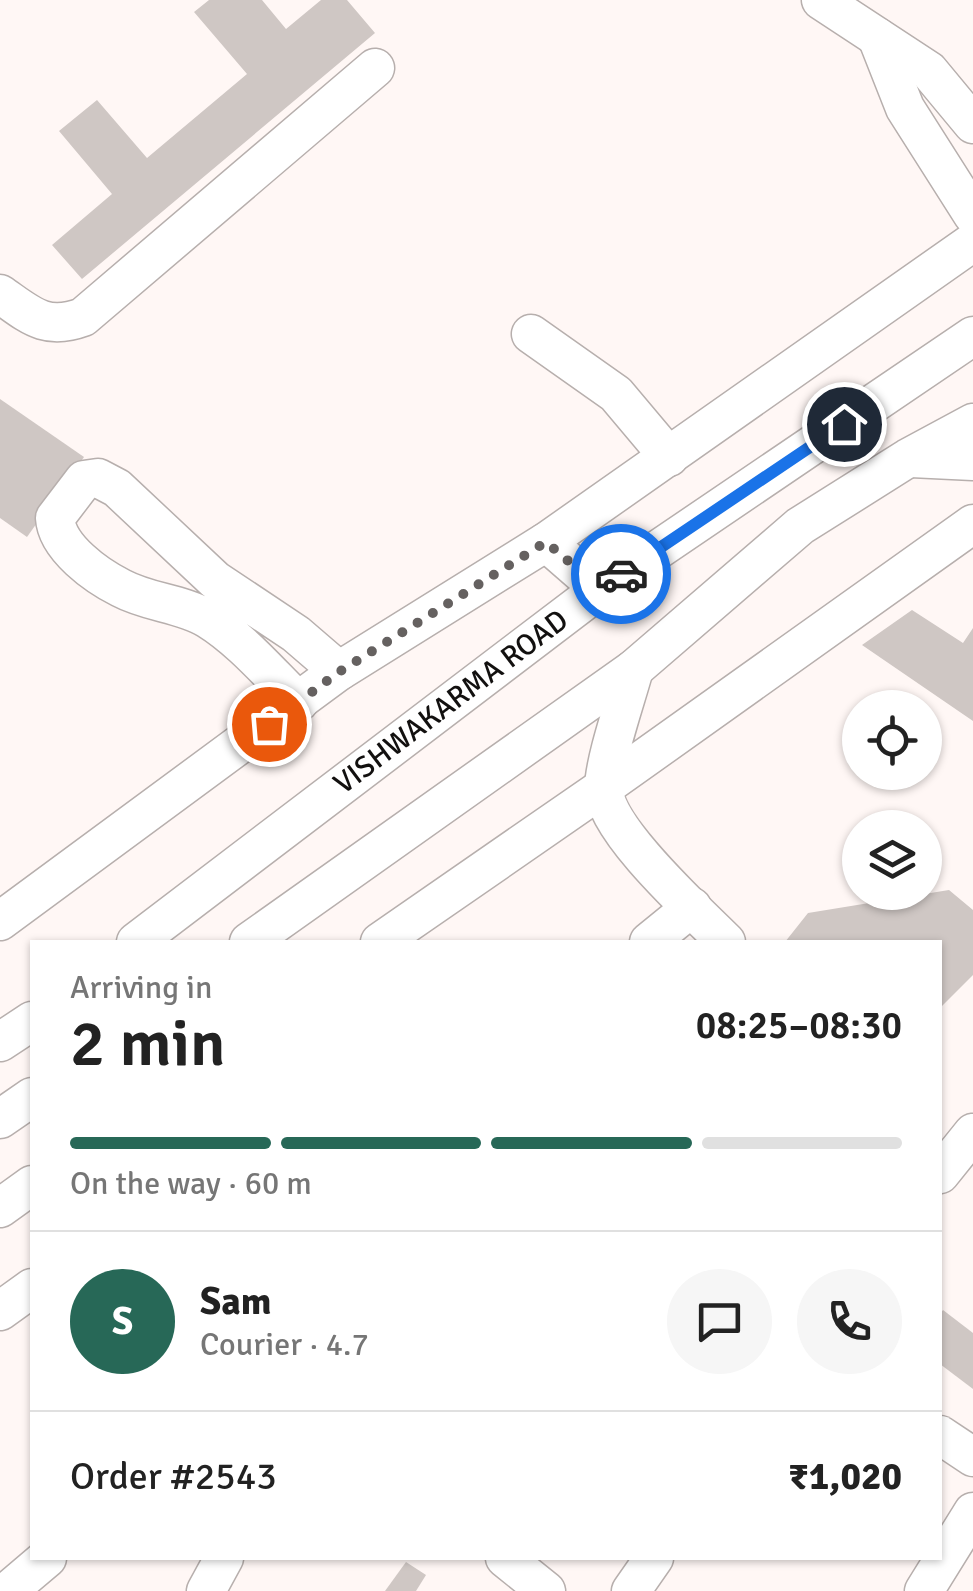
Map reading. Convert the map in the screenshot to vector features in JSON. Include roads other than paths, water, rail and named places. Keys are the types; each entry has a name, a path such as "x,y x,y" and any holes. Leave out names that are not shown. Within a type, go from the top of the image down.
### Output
{"street":[{"path":"821,0 929,71 973,124"},
{"path":"876,37 904,108 973,215"},
{"path":"0,294 49,323 83,317 375,68"},
{"path":"0,922 339,672 546,542 973,242"},
{"path":"532,334 616,394 670,457"},
{"name":"VISHWAKARMA ROAD","path":"139,940 600,588 972,340"},
{"path":"253,940 634,670 800,526 908,458 973,423"},
{"path":"908,458 973,461"},
{"path":"299,702 206,618 120,588 72,551 56,528 60,510 84,480 103,480 118,488 224,586 296,634 339,672"},
{"path":"403,938 612,810 973,524"},
{"path":"546,542 600,588"},
{"path":"170,604 196,560"},
{"path":"634,670 612,810 724,940"},
{"path":"651,940 692,907"},
{"path":"0,1042 30,1022"},
{"path":"0,1119 30,1097"},
{"path":"0,1208 30,1186"},
{"path":"0,1311 30,1289"},
{"path":"942,1436 973,1458"},
{"path":"924,1591 973,1512"},
{"path":"8,1591 45,1560"},
{"path":"206,1591 223,1560"},
{"path":"508,1560 546,1591"},
{"path":"631,1591 653,1560"}]}
